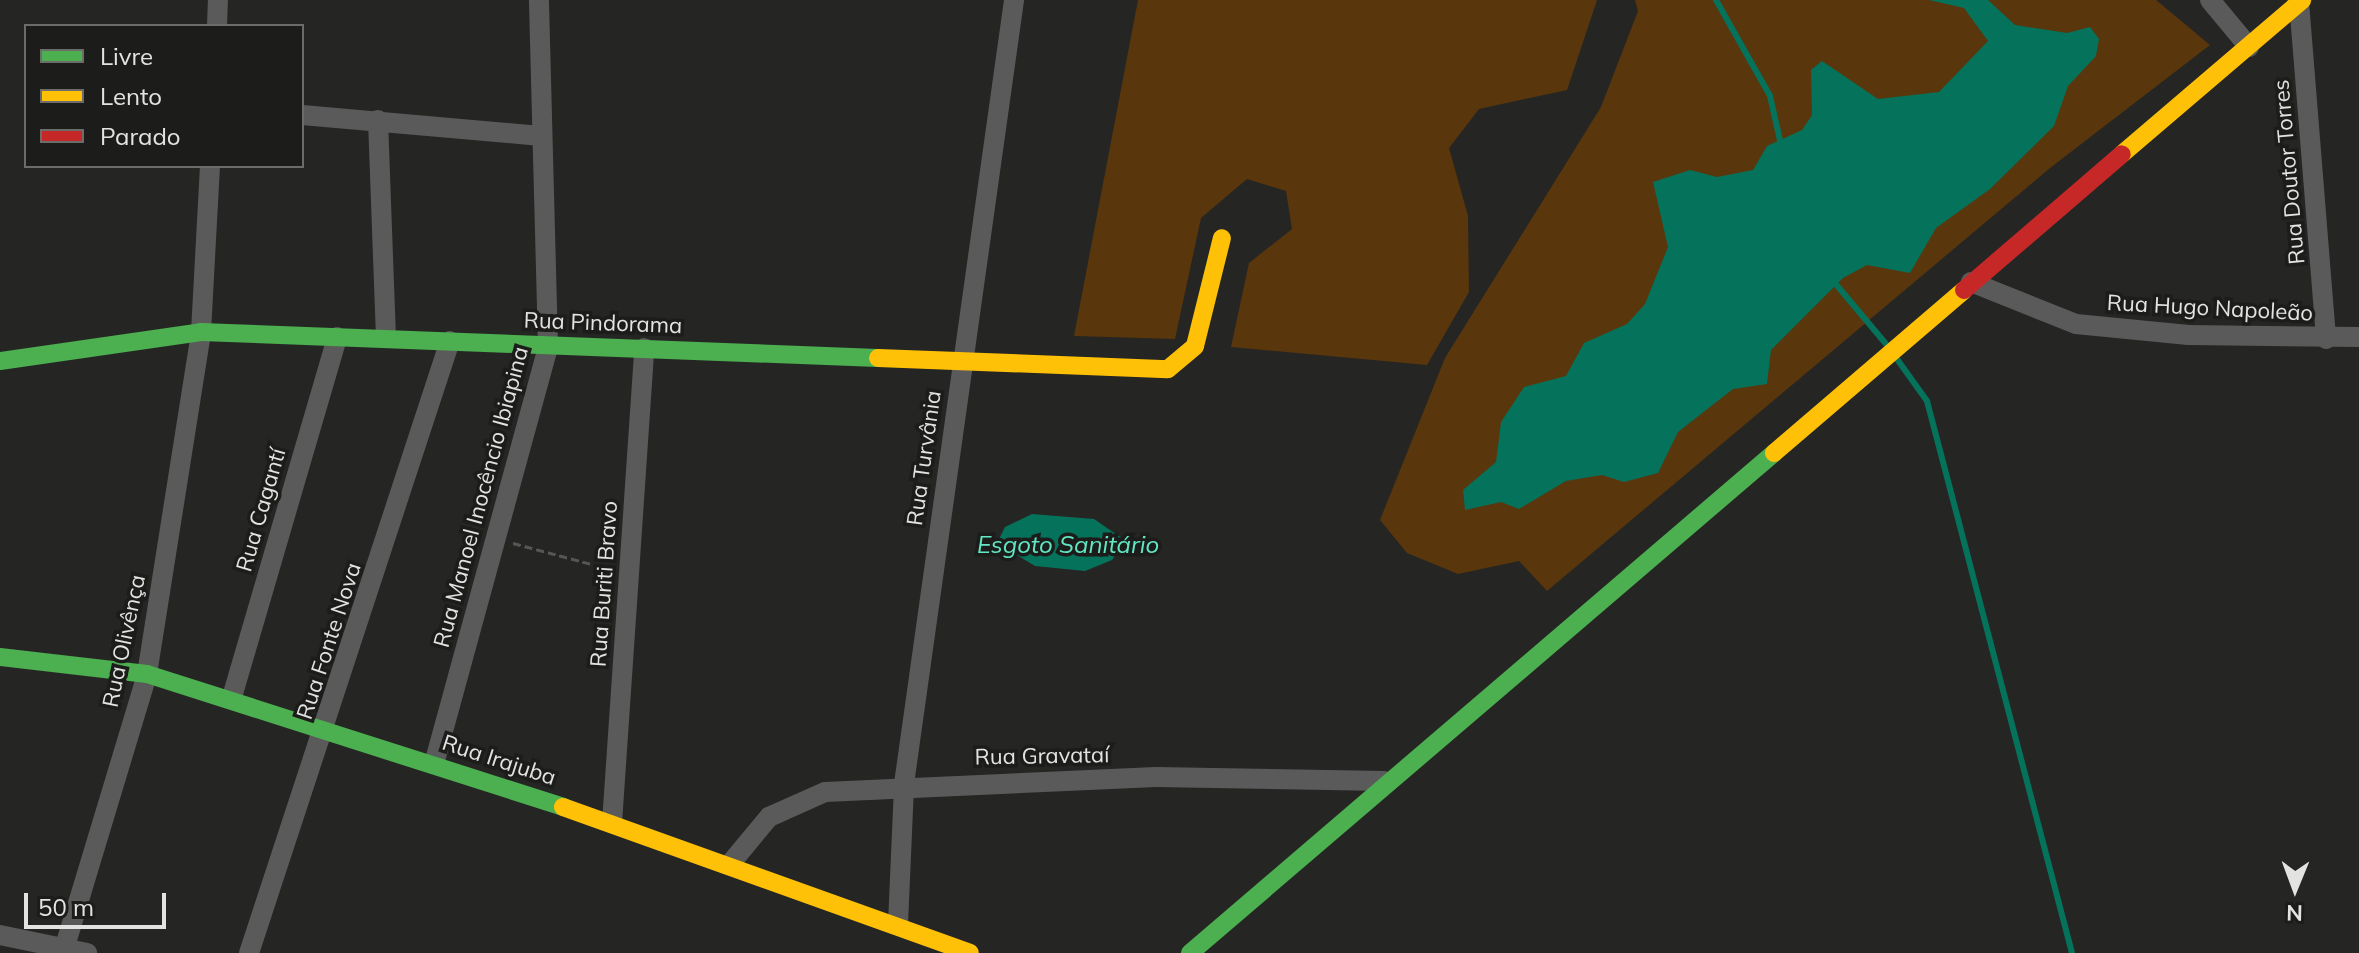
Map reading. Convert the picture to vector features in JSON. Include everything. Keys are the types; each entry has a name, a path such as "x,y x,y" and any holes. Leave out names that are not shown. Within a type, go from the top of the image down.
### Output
{"street":[{"path":"217,24 218,0"},
{"name":"Rua Manoel Inocêncio Ibiapina","path":"434,764 548,346 539,0"},
{"name":"Rua Turvânia","path":"898,924 904,784 960,364 1014,0"},
{"path":"2210,0 2249,47"},
{"path":"1190,953 1384,781 2300,1"},
{"name":"Rua Doutor Torres","path":"2300,1 2326,339"},
{"path":"304,115 541,136"},
{"path":"378,120 386,337"},
{"name":"Rua Olivênça","path":"64,951 147,674 201,332 210,168"},
{"name":"Rua Pindorama","path":"0,361 201,332 386,337 1140,372 1182,364 1195,346 1222,238"},
{"name":"Rua Hugo Napoleão","path":"1971,282 2076,324 2326,339 2359,337"},
{"name":"Rua Cagantí","path":"232,697 337,337"},
{"name":"Rua Fonte Nova","path":"249,953 327,727 450,341"},
{"name":"Rua Buriti Bravo","path":"612,823 644,348"},
{"name":"Rua Irajuba","path":"0,657 147,674 232,697 612,823 898,924 970,953"},
{"name":"Rua Gravataí","path":"730,864 769,817 825,792 904,784 1384,781"},
{"path":"0,935 64,951 87,953"}],"path":[{"path":"495,538 629,575"}],"shaded area":[{"path":"1138,0 1597,0 1567,90 1479,109 1449,148 1468,216 1469,292 1427,365 1231,347 1249,263 1292,229 1286,191 1247,179 1201,218 1175,339 1074,336"},
{"path":"1635,0 2156,0 2210,45 2050,168 1547,591 1519,561 1458,574 1407,553 1380,520 1445,358 1601,107 1638,11"}],"water":[{"path":"1929,0 1988,0 2015,25 2067,33 2090,27 2099,39 2096,56 2068,86 2054,126 1990,189 1936,228 1910,273 1867,265 1843,278 1771,350 1767,384 1733,389 1678,432 1658,473 1624,482 1602,475 1566,481 1519,509 1501,502 1465,510 1463,490 1496,462 1501,422 1524,387 1566,376 1584,343 1627,324 1645,304 1668,247 1653,182 1690,170 1717,177 1753,170 1767,146 1802,130 1812,115 1811,70 1822,61 1878,99 1939,92 1988,41 1964,8"},
{"name":"Esgoto Sanitário","path":"1032,514 1094,519 1126,541 1112,560 1085,571 1035,566 997,543 1005,527"}],"waterway":[{"path":"1716,0 1770,96 1781,145"},
{"path":"1834,282 1886,344"},
{"path":"1897,359 1927,401 2072,953"}],"traffic: fast":[{"path":"0,361 201,332 878,358"},
{"path":"1190,953 1774,453"},
{"path":"0,657 147,674 563,807"}],"traffic: slow":[{"path":"2122,154 2302,0"},
{"path":"878,358 1168,369 1195,346 1222,238"},
{"path":"1774,453 1964,290"},
{"path":"563,807 970,953"}],"traffic: jam":[{"path":"1964,290 2122,154"}]}
